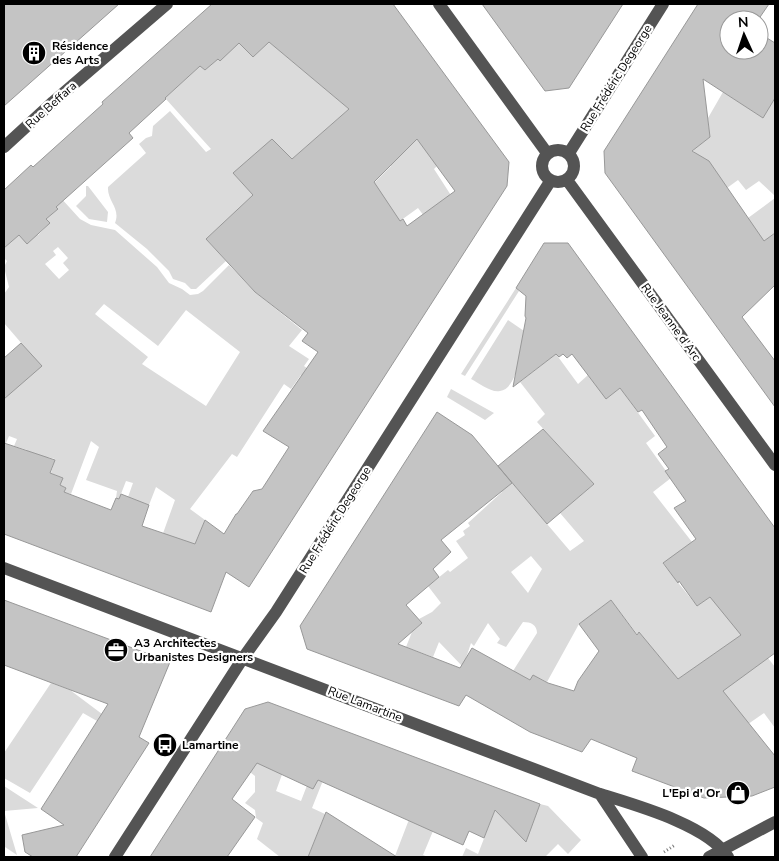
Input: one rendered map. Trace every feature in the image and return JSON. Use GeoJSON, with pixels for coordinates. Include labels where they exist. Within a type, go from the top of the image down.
{"type":"FeatureCollection","features":[{"type":"Feature","properties":{"kind":"street","name":"Rue Beffara"},"geometry":{"type":"LineString","coordinates":[[4,147],[166,4]]}},
{"type":"Feature","properties":{"kind":"street"},"geometry":{"type":"LineString","coordinates":[[439,4],[547,153]]}},
{"type":"Feature","properties":{"kind":"street","name":"Rue Frédéric Degeorge"},"geometry":{"type":"LineString","coordinates":[[569,153],[663,4]]}},
{"type":"Feature","properties":{"kind":"street"},"geometry":{"type":"LineString","coordinates":[[554,150],[562,150],[569,153],[573,158],[574,170],[572,176],[566,180],[556,182],[545,175],[542,168],[543,160],[547,153],[554,150]]}},
{"type":"Feature","properties":{"kind":"street","name":"Rue Frédéric Degeorge"},"geometry":{"type":"LineString","coordinates":[[115,857],[243,658],[276,612],[551,180]]}},
{"type":"Feature","properties":{"kind":"street","name":"Rue Jeanne d'Arc"},"geometry":{"type":"LineString","coordinates":[[566,180],[775,465]]}},
{"type":"Feature","properties":{"kind":"street","name":"Rue Lamartine"},"geometry":{"type":"LineString","coordinates":[[4,568],[600,794],[654,811],[698,832],[725,853]]}},
{"type":"Feature","properties":{"kind":"street"},"geometry":{"type":"LineString","coordinates":[[600,794],[642,857]]}},
{"type":"Feature","properties":{"kind":"street"},"geometry":{"type":"LineString","coordinates":[[709,857],[725,853],[775,822]]}},
{"type":"Feature","properties":{"kind":"shaded area"},"geometry":{"type":"Polygon","coordinates":[[[269,42],[349,109],[292,159],[234,174],[253,195],[206,239],[226,261],[196,289],[191,289],[185,283],[173,279],[169,271],[147,249],[115,223],[116,213],[108,187],[146,153],[139,144],[152,136],[153,126],[170,111],[206,152],[211,149],[165,98],[200,66],[205,70],[239,43],[253,57],[269,42]]]}},
{"type":"Feature","properties":{"kind":"shaded area"},"geometry":{"type":"Polygon","coordinates":[[[723,92],[763,118],[775,98],[775,196],[759,181],[746,190],[738,180],[727,188],[699,159],[693,150],[710,137],[708,118],[723,92]]]}},
{"type":"Feature","properties":{"kind":"shaded area"},"geometry":{"type":"Polygon","coordinates":[[[416,135],[438,165],[434,169],[454,200],[427,220],[418,208],[400,221],[388,203],[344,213],[391,166],[385,158],[416,135]]]}},
{"type":"Feature","properties":{"kind":"shaded area"},"geometry":{"type":"Polygon","coordinates":[[[86,186],[88,186],[108,212],[107,222],[89,219],[76,206],[86,196],[86,186]]]}},
{"type":"Feature","properties":{"kind":"shaded area"},"geometry":{"type":"Polygon","coordinates":[[[60,197],[80,219],[91,225],[115,230],[157,267],[169,283],[190,295],[203,291],[229,265],[255,292],[302,330],[289,346],[309,359],[304,366],[322,379],[316,386],[301,375],[291,389],[284,384],[237,457],[232,454],[190,509],[205,520],[188,562],[157,550],[175,500],[156,487],[149,505],[144,503],[122,514],[133,483],[126,481],[119,499],[116,498],[117,491],[86,480],[99,447],[91,441],[71,494],[64,492],[66,488],[60,485],[63,478],[51,473],[55,459],[47,457],[38,481],[22,462],[27,450],[14,446],[17,439],[9,436],[4,448],[4,399],[41,366],[4,323],[4,294],[9,287],[4,267],[7,261],[4,258],[4,248],[29,226],[38,235],[50,223],[46,219],[58,209],[53,203],[60,197]],[[58,247],[53,251],[56,255],[45,264],[59,279],[69,270],[63,263],[68,258],[58,247]],[[104,304],[95,314],[148,357],[142,364],[206,406],[240,352],[186,310],[158,346],[104,304]]]}},
{"type":"Feature","properties":{"kind":"shaded area"},"geometry":{"type":"Polygon","coordinates":[[[775,198],[775,233],[763,242],[748,218],[775,198]]]}},
{"type":"Feature","properties":{"kind":"shaded area"},"geometry":{"type":"Polygon","coordinates":[[[516,288],[519,291],[465,376],[461,374],[516,288]]]}},
{"type":"Feature","properties":{"kind":"shaded area"},"geometry":{"type":"Polygon","coordinates":[[[508,320],[524,331],[518,366],[515,375],[506,388],[500,391],[493,391],[471,379],[508,320]]]}},
{"type":"Feature","properties":{"kind":"shaded area"},"geometry":{"type":"Polygon","coordinates":[[[556,354],[578,384],[588,375],[606,398],[620,388],[655,436],[646,443],[671,478],[653,492],[692,542],[663,564],[697,606],[710,597],[757,624],[678,679],[639,632],[637,634],[611,600],[579,624],[547,682],[533,675],[530,680],[513,671],[537,633],[535,626],[529,623],[523,622],[506,647],[497,643],[500,639],[488,623],[474,646],[471,643],[463,667],[439,642],[433,657],[406,647],[412,632],[422,623],[419,619],[432,612],[441,603],[428,586],[448,570],[450,572],[468,558],[456,541],[465,535],[463,531],[470,526],[468,523],[502,492],[489,476],[480,454],[485,451],[570,551],[584,541],[560,513],[594,484],[537,422],[545,414],[520,382],[556,354]],[[531,556],[511,572],[528,593],[542,569],[531,556]]]}},
{"type":"Feature","properties":{"kind":"shaded area"},"geometry":{"type":"Polygon","coordinates":[[[451,389],[494,413],[485,420],[447,397],[451,389]]]}},
{"type":"Feature","properties":{"kind":"shaded area"},"geometry":{"type":"Polygon","coordinates":[[[768,658],[775,667],[775,728],[764,713],[728,738],[701,706],[768,658]]]}},
{"type":"Feature","properties":{"kind":"shaded area"},"geometry":{"type":"Polygon","coordinates":[[[51,683],[70,690],[102,714],[97,721],[83,713],[30,793],[4,778],[4,753],[51,683]]]}},
{"type":"Feature","properties":{"kind":"shaded area"},"geometry":{"type":"Polygon","coordinates":[[[255,745],[288,758],[276,791],[301,801],[316,762],[328,768],[312,808],[325,814],[308,857],[280,857],[257,839],[263,823],[256,818],[255,810],[245,803],[255,792],[255,776],[242,766],[255,745]]]}},
{"type":"Feature","properties":{"kind":"shaded area"},"geometry":{"type":"Polygon","coordinates":[[[4,786],[38,808],[4,811],[4,786]]]}},
{"type":"Feature","properties":{"kind":"shaded area"},"geometry":{"type":"Polygon","coordinates":[[[540,804],[548,806],[581,840],[568,854],[558,844],[545,857],[462,857],[466,848],[478,854],[495,810],[526,841],[540,804]]]}},
{"type":"Feature","properties":{"kind":"shaded area"},"geometry":{"type":"Polygon","coordinates":[[[413,809],[438,819],[423,855],[428,857],[397,857],[395,856],[413,809]]]}},
{"type":"Feature","properties":{"kind":"shaded area"},"geometry":{"type":"Polygon","coordinates":[[[4,811],[17,855],[5,847],[4,849],[4,811]]]}},
{"type":"Feature","properties":{"kind":"building","name":"Résidence des Arts"},"geometry":{"type":"Polygon","coordinates":[[[4,4],[119,4],[4,106],[4,4]]]}},
{"type":"Feature","properties":{"kind":"building"},"geometry":{"type":"Polygon","coordinates":[[[212,4],[393,4],[509,162],[507,186],[249,587],[226,572],[211,612],[4,534],[4,443],[55,460],[50,473],[63,478],[60,485],[66,488],[64,492],[111,510],[116,498],[119,499],[121,494],[149,505],[142,526],[195,544],[205,520],[224,534],[253,491],[262,489],[289,447],[263,431],[318,352],[302,341],[308,333],[255,292],[206,239],[253,195],[233,173],[272,139],[292,159],[349,109],[269,42],[253,57],[239,43],[220,61],[218,59],[205,70],[200,66],[165,98],[129,133],[133,138],[56,207],[58,209],[46,219],[50,223],[27,244],[19,235],[4,248],[4,190],[31,165],[33,167],[103,104],[102,102],[212,4]],[[417,139],[374,182],[400,221],[403,219],[407,226],[455,191],[417,139]]]}},
{"type":"Feature","properties":{"kind":"building"},"geometry":{"type":"Polygon","coordinates":[[[482,4],[623,4],[569,88],[545,91],[482,4]]]}},
{"type":"Feature","properties":{"kind":"building"},"geometry":{"type":"Polygon","coordinates":[[[698,4],[769,4],[765,10],[719,10],[719,60],[769,60],[769,39],[775,43],[775,98],[763,118],[703,79],[710,137],[692,151],[709,161],[764,241],[775,233],[775,285],[742,317],[775,361],[775,407],[605,173],[604,151],[698,4]]]}},
{"type":"Feature","properties":{"kind":"building"},"geometry":{"type":"Polygon","coordinates":[[[544,243],[568,243],[775,528],[775,653],[723,691],[775,756],[775,787],[752,796],[704,798],[632,771],[637,758],[591,739],[582,752],[530,732],[466,695],[459,706],[307,649],[300,626],[437,412],[472,435],[512,483],[441,540],[451,552],[433,569],[439,577],[406,605],[422,623],[398,644],[460,668],[472,648],[530,680],[533,675],[548,683],[574,691],[578,681],[599,651],[579,624],[611,600],[637,635],[639,632],[678,679],[741,635],[710,597],[697,606],[663,563],[696,539],[674,508],[686,501],[665,471],[669,469],[658,454],[667,447],[642,410],[638,412],[620,388],[606,399],[572,354],[567,358],[563,354],[559,357],[556,354],[513,387],[526,318],[526,296],[516,288],[544,243]]]}},
{"type":"Feature","properties":{"kind":"building"},"geometry":{"type":"Polygon","coordinates":[[[21,343],[42,366],[4,399],[4,358],[21,343]]]}},
{"type":"Feature","properties":{"kind":"building"},"geometry":{"type":"Polygon","coordinates":[[[543,429],[594,484],[547,524],[498,466],[543,429]]]}},
{"type":"Feature","properties":{"kind":"building"},"geometry":{"type":"Polygon","coordinates":[[[4,600],[170,662],[139,737],[149,743],[76,857],[33,857],[25,852],[22,835],[64,825],[41,809],[108,704],[4,665],[4,600]]]}},
{"type":"Feature","properties":{"kind":"building"},"geometry":{"type":"Polygon","coordinates":[[[268,702],[540,804],[526,842],[495,810],[484,838],[469,831],[463,845],[318,780],[313,789],[257,763],[232,799],[255,817],[227,857],[150,857],[245,709],[268,702]]]}},
{"type":"Feature","properties":{"kind":"building"},"geometry":{"type":"Polygon","coordinates":[[[326,812],[397,857],[308,857],[326,812]]]}},
{"type":"Feature","properties":{"kind":"place","name":"Résidence des Arts"},"geometry":{"type":"Point","coordinates":[34,53]}},
{"type":"Feature","properties":{"kind":"place","name":"A3 Architectes Urbanistes Designers"},"geometry":{"type":"Point","coordinates":[116,650]}},
{"type":"Feature","properties":{"kind":"place","name":"Lamartine"},"geometry":{"type":"Point","coordinates":[165,745]}},
{"type":"Feature","properties":{"kind":"place","name":"L'Epi d' Or"},"geometry":{"type":"Point","coordinates":[738,793]}}]}
